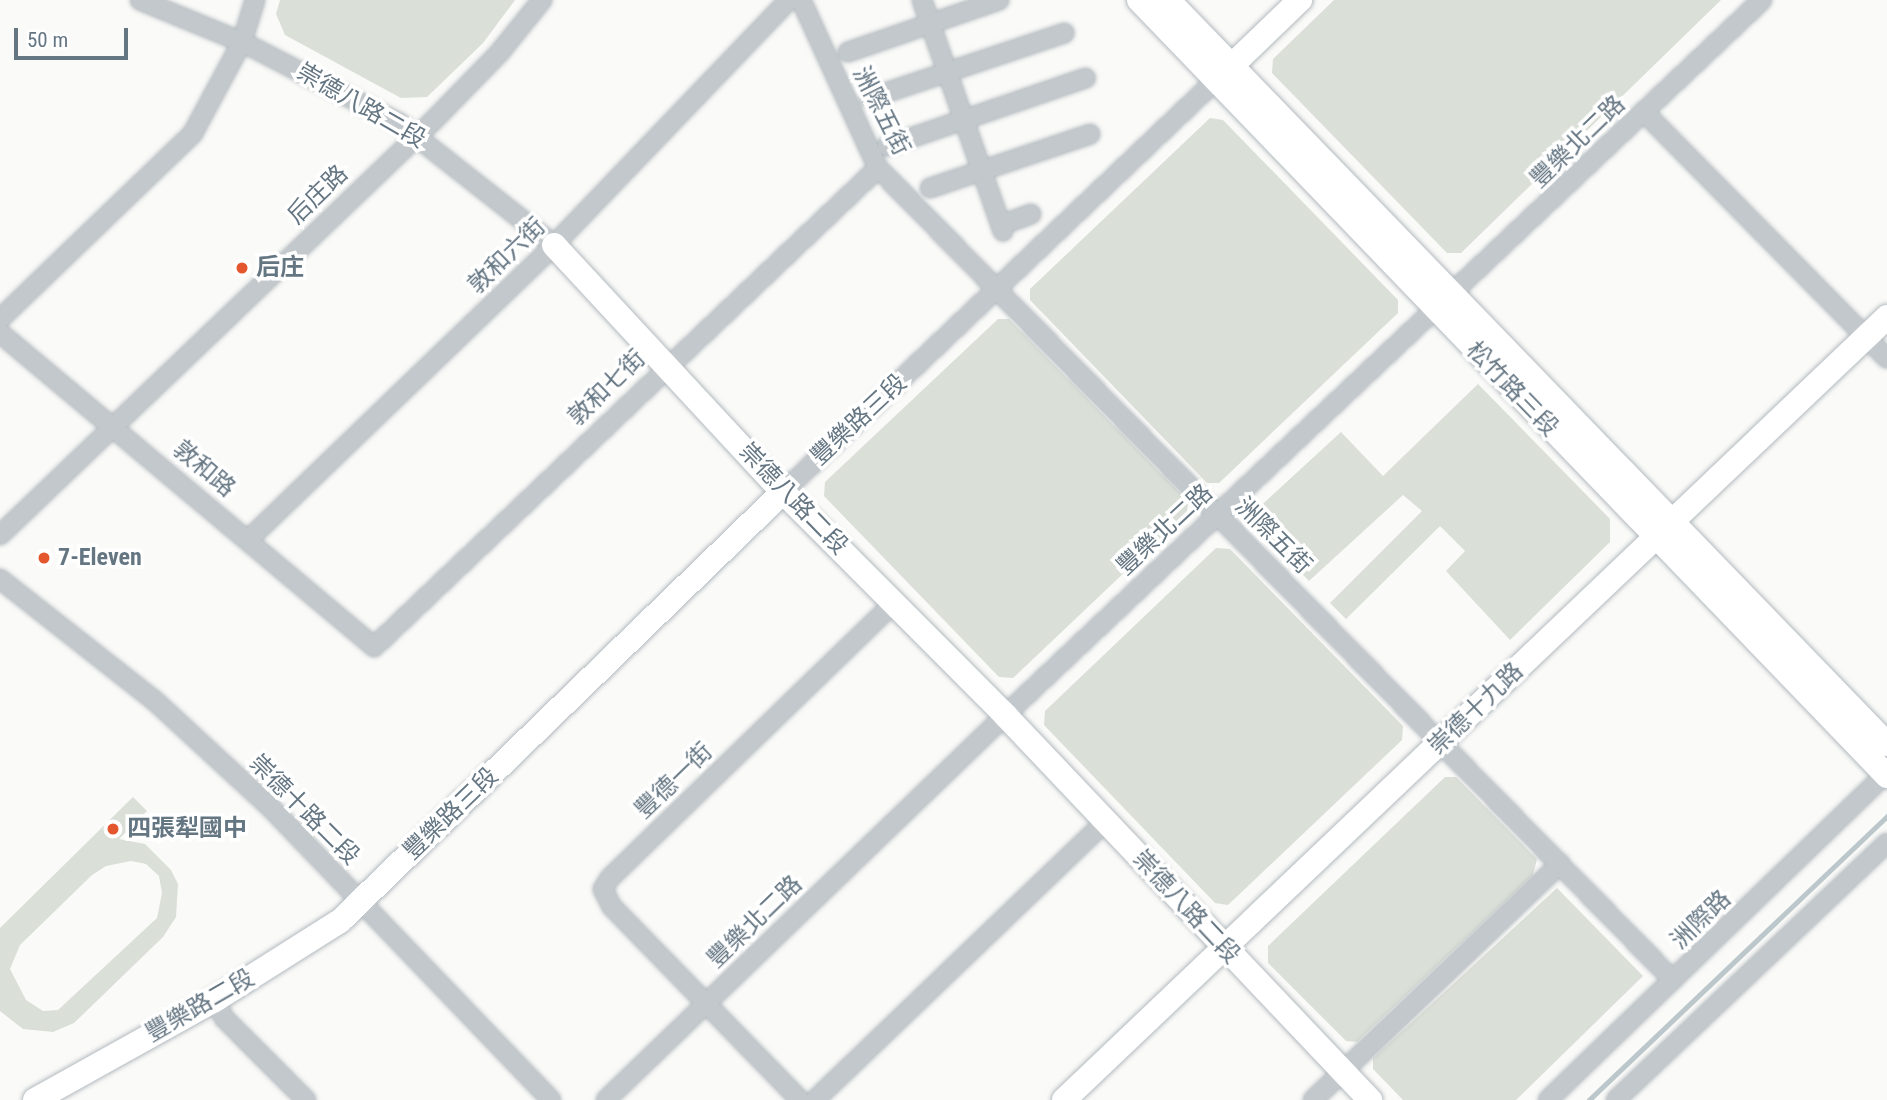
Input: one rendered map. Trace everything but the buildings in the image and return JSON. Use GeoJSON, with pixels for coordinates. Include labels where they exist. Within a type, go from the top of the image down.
{"type":"FeatureCollection","features":[{"type":"Feature","properties":{"kind":"street","name":"崇德八路二段"},"geometry":{"type":"LineString","coordinates":[[140,0],[242,42],[416,136],[554,246],[783,492],[1004,715],[1370,1100]]}},
{"type":"Feature","properties":{"kind":"street"},"geometry":{"type":"LineString","coordinates":[[0,319],[193,133],[242,42],[255,0]]}},
{"type":"Feature","properties":{"kind":"street","name":"后庄路"},"geometry":{"type":"LineString","coordinates":[[0,536],[416,136],[500,52],[542,0]]}},
{"type":"Feature","properties":{"kind":"street","name":"敦和六街"},"geometry":{"type":"LineString","coordinates":[[249,539],[554,246],[789,0]]}},
{"type":"Feature","properties":{"kind":"street","name":"洲際五街"},"geometry":{"type":"LineString","coordinates":[[801,0],[878,168],[1000,288],[1674,980]]}},
{"type":"Feature","properties":{"kind":"street"},"geometry":{"type":"LineString","coordinates":[[922,0],[1002,228],[1031,214]]}},
{"type":"Feature","properties":{"kind":"street"},"geometry":{"type":"LineString","coordinates":[[848,52],[999,0]]}},
{"type":"Feature","properties":{"kind":"street","name":"松竹路三段"},"geometry":{"type":"LineString","coordinates":[[1139,0],[1223,74],[1664,530],[1886,774]]}},
{"type":"Feature","properties":{"kind":"street","name":"松竹路三段"},"geometry":{"type":"LineString","coordinates":[[1168,0],[1223,74]]}},
{"type":"Feature","properties":{"kind":"street","name":"豐樂路三段"},"geometry":{"type":"LineString","coordinates":[[359,901],[783,492],[1300,0]]}},
{"type":"Feature","properties":{"kind":"street","name":"豐樂北二路"},"geometry":{"type":"LineString","coordinates":[[606,1100],[1004,715],[1444,303],[1762,0]]}},
{"type":"Feature","properties":{"kind":"street"},"geometry":{"type":"LineString","coordinates":[[870,98],[1065,33]]}},
{"type":"Feature","properties":{"kind":"street"},"geometry":{"type":"LineString","coordinates":[[887,146],[1086,78]]}},
{"type":"Feature","properties":{"kind":"street"},"geometry":{"type":"LineString","coordinates":[[1644,112],[1887,358]]}},
{"type":"Feature","properties":{"kind":"street"},"geometry":{"type":"LineString","coordinates":[[930,188],[1090,134]]}},
{"type":"Feature","properties":{"kind":"street","name":"敦和七街"},"geometry":{"type":"LineString","coordinates":[[374,647],[665,366],[878,168]]}},
{"type":"Feature","properties":{"kind":"street","name":"崇德十九路"},"geometry":{"type":"LineString","coordinates":[[1064,1100],[1887,317]]}},
{"type":"Feature","properties":{"kind":"street","name":"敦和路"},"geometry":{"type":"LineString","coordinates":[[0,332],[374,647]]}},
{"type":"Feature","properties":{"kind":"street","name":"松竹路三段"},"geometry":{"type":"LineString","coordinates":[[1664,530],[1887,744]]}},
{"type":"Feature","properties":{"kind":"street","name":"崇德十路二段"},"geometry":{"type":"LineString","coordinates":[[0,579],[155,701],[272,809],[551,1100]]}},
{"type":"Feature","properties":{"kind":"street","name":"豐德一街"},"geometry":{"type":"LineString","coordinates":[[706,1004],[612,907],[603,890],[610,878],[894,603]]}},
{"type":"Feature","properties":{"kind":"street","name":"洲際路"},"geometry":{"type":"LineString","coordinates":[[1548,1100],[1886,774]]}},
{"type":"Feature","properties":{"kind":"street"},"geometry":{"type":"LineString","coordinates":[[815,1100],[1105,821]]}},
{"type":"Feature","properties":{"kind":"street"},"geometry":{"type":"LineString","coordinates":[[1616,1100],[1887,843]]}},
{"type":"Feature","properties":{"kind":"street"},"geometry":{"type":"LineString","coordinates":[[1313,1100],[1560,864]]}},
{"type":"Feature","properties":{"kind":"street","name":"豐樂路二段"},"geometry":{"type":"LineString","coordinates":[[34,1100],[215,1000],[340,921],[359,901]]}},
{"type":"Feature","properties":{"kind":"street"},"geometry":{"type":"LineString","coordinates":[[215,1000],[224,1017],[306,1100]]}},
{"type":"Feature","properties":{"kind":"street"},"geometry":{"type":"LineString","coordinates":[[706,1004],[800,1100]]}},
{"type":"Feature","properties":{"kind":"shaded area"},"geometry":{"type":"Polygon","coordinates":[[[280,0],[515,0],[483,43],[427,97],[401,98],[285,35],[276,14],[280,0]]]}},
{"type":"Feature","properties":{"kind":"shaded area"},"geometry":{"type":"Polygon","coordinates":[[[1334,0],[1721,0],[1461,253],[1447,253],[1272,73],[1273,59],[1334,0]]]}},
{"type":"Feature","properties":{"kind":"shaded area"},"geometry":{"type":"Polygon","coordinates":[[[1210,118],[1223,120],[1398,300],[1398,313],[1219,483],[1207,483],[1030,300],[1030,289],[1210,118]]]}},
{"type":"Feature","properties":{"kind":"shaded area"},"geometry":{"type":"Polygon","coordinates":[[[998,319],[1009,319],[1188,501],[1187,513],[1013,678],[999,677],[824,496],[825,482],[998,319]]]}},
{"type":"Feature","properties":{"kind":"shaded area"},"geometry":{"type":"Polygon","coordinates":[[[1478,384],[1610,519],[1610,542],[1510,640],[1446,571],[1465,551],[1440,526],[1346,619],[1330,603],[1422,511],[1403,495],[1309,581],[1254,525],[1254,512],[1341,432],[1383,476],[1478,384]]]}},
{"type":"Feature","properties":{"kind":"shaded area"},"geometry":{"type":"Polygon","coordinates":[[[1216,548],[1230,549],[1403,726],[1402,740],[1228,905],[1215,903],[1044,725],[1045,711],[1216,548]]]}},
{"type":"Feature","properties":{"kind":"shaded area"},"geometry":{"type":"Polygon","coordinates":[[[1445,777],[1456,777],[1537,859],[1533,875],[1357,1042],[1346,1041],[1268,963],[1268,946],[1445,777]]]}},
{"type":"Feature","properties":{"kind":"shaded area"},"geometry":{"type":"Polygon","coordinates":[[[133,797],[147,811],[119,839],[145,844],[171,870],[178,884],[176,917],[163,937],[74,1023],[53,1032],[23,1029],[0,1011],[0,928],[133,797]],[[131,861],[106,866],[92,875],[20,945],[10,969],[26,1000],[43,1011],[58,1010],[157,918],[162,893],[159,876],[146,864],[131,861]]]}},
{"type":"Feature","properties":{"kind":"shaded area"},"geometry":{"type":"Polygon","coordinates":[[[1557,888],[1643,976],[1516,1100],[1403,1100],[1373,1069],[1373,1058],[1557,888]]]}},
{"type":"Feature","properties":{"kind":"waterway"},"geometry":{"type":"LineString","coordinates":[[1589,1100],[1887,816]]}},
{"type":"Feature","properties":{"kind":"place","name":"后庄"},"geometry":{"type":"Point","coordinates":[242,268]}},
{"type":"Feature","properties":{"kind":"place","name":"7-Eleven"},"geometry":{"type":"Point","coordinates":[44,558]}},
{"type":"Feature","properties":{"kind":"place","name":"四張犁國中"},"geometry":{"type":"Point","coordinates":[113,829]}}]}
